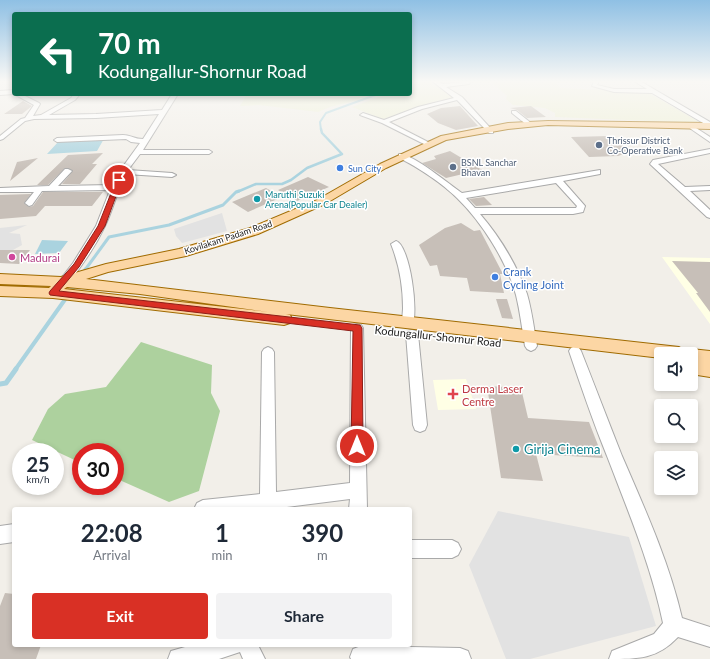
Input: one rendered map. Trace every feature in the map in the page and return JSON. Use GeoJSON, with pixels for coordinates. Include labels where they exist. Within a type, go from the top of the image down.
{"type":"FeatureCollection","features":[{"type":"Feature","properties":{"kind":"main road","name":"Kovilakam Padam Road"},"geometry":{"type":"LineString","coordinates":[[86,278],[106,268],[181,252],[254,231],[321,202],[405,158],[459,138],[529,124],[569,123],[710,127]]}},
{"type":"Feature","properties":{"kind":"main road","name":"Kovilakam Padam Road"},"geometry":{"type":"LineString","coordinates":[[99,298],[111,285],[130,275],[243,243],[280,228],[346,195],[428,144],[461,133],[553,126],[710,127]]}},
{"type":"Feature","properties":{"kind":"main road","name":"Kodungallur-Shornur Road"},"geometry":{"type":"LineString","coordinates":[[0,291],[64,287],[86,278],[111,285],[410,328],[529,341],[654,352]]}},
{"type":"Feature","properties":{"kind":"main road"},"geometry":{"type":"LineString","coordinates":[[0,279],[64,287]]}},
{"type":"Feature","properties":{"kind":"main road","name":"Kodungallur-Shornur Road"},"geometry":{"type":"LineString","coordinates":[[64,287],[99,298],[357,328],[410,328]]}},
{"type":"Feature","properties":{"kind":"main road","name":"Kodungallur-Shornur Road"},"geometry":{"type":"LineString","coordinates":[[529,341],[575,351],[654,362]]}},
{"type":"Feature","properties":{"kind":"main road"},"geometry":{"type":"LineString","coordinates":[[698,357],[710,358]]}},
{"type":"Feature","properties":{"kind":"main road"},"geometry":{"type":"LineString","coordinates":[[698,368],[710,370]]}},
{"type":"Feature","properties":{"kind":"street"},"geometry":{"type":"LineString","coordinates":[[1,138],[28,118],[32,112]]}},
{"type":"Feature","properties":{"kind":"street"},"geometry":{"type":"LineString","coordinates":[[42,116],[49,112]]}},
{"type":"Feature","properties":{"kind":"street"},"geometry":{"type":"LineString","coordinates":[[28,118],[42,116],[96,116],[162,112]]}},
{"type":"Feature","properties":{"kind":"street"},"geometry":{"type":"LineString","coordinates":[[64,287],[102,226],[115,187],[123,172],[138,152],[162,112]]}},
{"type":"Feature","properties":{"kind":"street"},"geometry":{"type":"LineString","coordinates":[[384,122],[410,112]]}},
{"type":"Feature","properties":{"kind":"street"},"geometry":{"type":"LineString","coordinates":[[474,112],[490,131]]}},
{"type":"Feature","properties":{"kind":"street"},"geometry":{"type":"LineString","coordinates":[[514,112],[529,124]]}},
{"type":"Feature","properties":{"kind":"street"},"geometry":{"type":"LineString","coordinates":[[686,112],[710,127]]}},
{"type":"Feature","properties":{"kind":"street"},"geometry":{"type":"LineString","coordinates":[[363,116],[384,122],[428,144]]}},
{"type":"Feature","properties":{"kind":"street"},"geometry":{"type":"LineString","coordinates":[[693,128],[710,140]]}},
{"type":"Feature","properties":{"kind":"street"},"geometry":{"type":"LineString","coordinates":[[57,140],[123,136],[132,141],[143,142]]}},
{"type":"Feature","properties":{"kind":"street"},"geometry":{"type":"LineString","coordinates":[[138,152],[209,152]]}},
{"type":"Feature","properties":{"kind":"street"},"geometry":{"type":"LineString","coordinates":[[710,152],[656,162],[654,164],[683,189],[710,216]]}},
{"type":"Feature","properties":{"kind":"street"},"geometry":{"type":"LineString","coordinates":[[405,158],[460,196],[487,228],[510,268],[521,294],[529,341]]}},
{"type":"Feature","properties":{"kind":"street"},"geometry":{"type":"LineString","coordinates":[[52,188],[68,171]]}},
{"type":"Feature","properties":{"kind":"street"},"geometry":{"type":"LineString","coordinates":[[123,172],[172,175]]}},
{"type":"Feature","properties":{"kind":"street"},"geometry":{"type":"LineString","coordinates":[[460,196],[597,172]]}},
{"type":"Feature","properties":{"kind":"street"},"geometry":{"type":"LineString","coordinates":[[474,211],[580,210],[581,206],[558,180]]}},
{"type":"Feature","properties":{"kind":"street"},"geometry":{"type":"LineString","coordinates":[[2,190],[115,187]]}},
{"type":"Feature","properties":{"kind":"street"},"geometry":{"type":"LineString","coordinates":[[683,189],[710,188]]}},
{"type":"Feature","properties":{"kind":"street"},"geometry":{"type":"LineString","coordinates":[[29,203],[40,189]]}},
{"type":"Feature","properties":{"kind":"street"},"geometry":{"type":"LineString","coordinates":[[396,244],[404,263],[420,425]]}},
{"type":"Feature","properties":{"kind":"street"},"geometry":{"type":"LineString","coordinates":[[357,328],[358,507]]}},
{"type":"Feature","properties":{"kind":"street"},"geometry":{"type":"LineString","coordinates":[[575,351],[606,434],[652,546],[669,600],[674,626]]}},
{"type":"Feature","properties":{"kind":"street"},"geometry":{"type":"LineString","coordinates":[[268,352],[268,500]]}},
{"type":"Feature","properties":{"kind":"street"},"geometry":{"type":"LineString","coordinates":[[217,507],[357,490]]}},
{"type":"Feature","properties":{"kind":"street"},"geometry":{"type":"LineString","coordinates":[[0,534],[12,533]]}},
{"type":"Feature","properties":{"kind":"street"},"geometry":{"type":"LineString","coordinates":[[412,549],[452,548]]}},
{"type":"Feature","properties":{"kind":"street"},"geometry":{"type":"LineString","coordinates":[[674,626],[710,638]]}},
{"type":"Feature","properties":{"kind":"street"},"geometry":{"type":"LineString","coordinates":[[622,659],[661,641],[674,626]]}},
{"type":"Feature","properties":{"kind":"street"},"geometry":{"type":"LineString","coordinates":[[179,659],[224,647]]}},
{"type":"Feature","properties":{"kind":"street"},"geometry":{"type":"LineString","coordinates":[[248,647],[254,659]]}},
{"type":"Feature","properties":{"kind":"street"},"geometry":{"type":"LineString","coordinates":[[361,654],[460,659]]}},
{"type":"Feature","properties":{"kind":"shaded area"},"geometry":{"type":"Polygon","coordinates":[[[364,112],[404,112],[383,119],[364,112]]]}},
{"type":"Feature","properties":{"kind":"shaded area"},"geometry":{"type":"Polygon","coordinates":[[[553,112],[681,112],[701,123],[555,117],[555,113],[553,112]]]}},
{"type":"Feature","properties":{"kind":"shaded area"},"geometry":{"type":"Polygon","coordinates":[[[222,213],[227,231],[182,243],[176,236],[174,229],[222,213]]]}},
{"type":"Feature","properties":{"kind":"shaded area"},"geometry":{"type":"Polygon","coordinates":[[[27,225],[9,233],[20,234],[22,245],[13,250],[0,250],[0,228],[27,225]]]}},
{"type":"Feature","properties":{"kind":"shaded area"},"geometry":{"type":"Polygon","coordinates":[[[662,257],[710,258],[710,324],[662,257]]]}},
{"type":"Feature","properties":{"kind":"shaded area","name":"Derma Laser Centre"},"geometry":{"type":"Polygon","coordinates":[[[466,379],[476,409],[438,410],[433,380],[466,379]]]}},
{"type":"Feature","properties":{"kind":"shaded area"},"geometry":{"type":"Polygon","coordinates":[[[498,511],[629,537],[656,626],[530,659],[506,659],[469,565],[498,511]]]}},
{"type":"Feature","properties":{"kind":"green space"},"geometry":{"type":"Polygon","coordinates":[[[141,342],[212,365],[211,393],[220,411],[199,491],[169,502],[124,482],[124,443],[72,443],[72,459],[64,455],[64,443],[38,443],[32,440],[48,409],[65,394],[106,387],[141,342]]]}},
{"type":"Feature","properties":{"kind":"water"},"geometry":{"type":"Polygon","coordinates":[[[105,137],[97,151],[47,154],[59,141],[105,137]]]}},
{"type":"Feature","properties":{"kind":"water"},"geometry":{"type":"Polygon","coordinates":[[[42,240],[68,241],[59,253],[35,254],[42,240]]]}},
{"type":"Feature","properties":{"kind":"building"},"geometry":{"type":"Polygon","coordinates":[[[7,112],[25,112],[22,114],[4,114],[7,112]]]}},
{"type":"Feature","properties":{"kind":"building"},"geometry":{"type":"Polygon","coordinates":[[[432,112],[465,112],[478,126],[456,130],[438,123],[427,114],[432,112]]]}},
{"type":"Feature","properties":{"kind":"building"},"geometry":{"type":"Polygon","coordinates":[[[519,112],[539,112],[546,117],[527,118],[519,112]]]}},
{"type":"Feature","properties":{"kind":"building","name":"Thrissur District Co-Operative Bank"},"geometry":{"type":"Polygon","coordinates":[[[608,136],[614,142],[619,142],[629,152],[618,156],[589,157],[571,137],[608,136]]]}},
{"type":"Feature","properties":{"kind":"building","name":"BSNL Sanchar Bhavan"},"geometry":{"type":"Polygon","coordinates":[[[450,151],[484,171],[466,176],[463,174],[446,178],[422,163],[436,159],[434,156],[450,151]]]}},
{"type":"Feature","properties":{"kind":"building"},"geometry":{"type":"Polygon","coordinates":[[[103,153],[92,164],[97,164],[80,184],[62,184],[73,171],[65,168],[48,185],[37,185],[68,155],[103,153]]]}},
{"type":"Feature","properties":{"kind":"building"},"geometry":{"type":"Polygon","coordinates":[[[38,158],[10,181],[17,162],[38,158]]]}},
{"type":"Feature","properties":{"kind":"building"},"geometry":{"type":"Polygon","coordinates":[[[308,177],[329,187],[297,201],[278,190],[308,177]]]}},
{"type":"Feature","properties":{"kind":"building","name":"Maruthi Suzuki Arena(Popular Car Dealer)"},"geometry":{"type":"Polygon","coordinates":[[[266,188],[282,197],[248,212],[232,202],[266,188]]]}},
{"type":"Feature","properties":{"kind":"building"},"geometry":{"type":"Polygon","coordinates":[[[43,192],[103,192],[92,206],[45,206],[36,216],[0,219],[0,195],[31,194],[24,203],[29,207],[33,206],[43,192]]]}},
{"type":"Feature","properties":{"kind":"building"},"geometry":{"type":"Polygon","coordinates":[[[484,197],[492,205],[476,206],[469,199],[484,197]]]}},
{"type":"Feature","properties":{"kind":"building"},"geometry":{"type":"Polygon","coordinates":[[[461,223],[474,231],[480,230],[503,274],[500,274],[504,293],[470,291],[467,278],[440,276],[437,265],[430,266],[419,245],[445,228],[461,223]]]}},
{"type":"Feature","properties":{"kind":"building","name":"Madurai"},"geometry":{"type":"Polygon","coordinates":[[[0,250],[30,250],[19,264],[0,263],[0,250]]]}},
{"type":"Feature","properties":{"kind":"building"},"geometry":{"type":"Polygon","coordinates":[[[672,261],[710,262],[710,312],[696,293],[698,293],[672,261]]]}},
{"type":"Feature","properties":{"kind":"building"},"geometry":{"type":"Polygon","coordinates":[[[496,299],[507,299],[513,319],[502,318],[496,299]]]}},
{"type":"Feature","properties":{"kind":"building"},"geometry":{"type":"Polygon","coordinates":[[[487,386],[521,388],[528,418],[589,422],[603,458],[536,454],[543,481],[501,478],[487,386]]]}},
{"type":"Feature","properties":{"kind":"building"},"geometry":{"type":"Polygon","coordinates":[[[5,593],[12,594],[12,647],[40,647],[36,659],[0,659],[0,606],[5,593]]]}},
{"type":"Feature","properties":{"kind":"waterway"},"geometry":{"type":"LineString","coordinates":[[321,130],[320,122],[326,113],[329,112]]}},
{"type":"Feature","properties":{"kind":"waterway"},"geometry":{"type":"LineString","coordinates":[[237,192],[256,184],[282,184],[291,180],[307,168],[342,154],[322,133],[321,129]]}},
{"type":"Feature","properties":{"kind":"waterway"},"geometry":{"type":"LineString","coordinates":[[85,270],[109,237],[169,225],[223,205],[236,192],[239,191]]}},
{"type":"Feature","properties":{"kind":"waterway"},"geometry":{"type":"LineString","coordinates":[[83,273],[86,269]]}},
{"type":"Feature","properties":{"kind":"waterway"},"geometry":{"type":"LineString","coordinates":[[15,370],[76,284]]}},
{"type":"Feature","properties":{"kind":"waterway"},"geometry":{"type":"LineString","coordinates":[[0,384],[6,383],[16,369]]}},
{"type":"Feature","properties":{"kind":"place","name":"Thrissur District Co-Operative Bank"},"geometry":{"type":"Point","coordinates":[599,145]}},
{"type":"Feature","properties":{"kind":"place","name":"BSNL Sanchar Bhavan"},"geometry":{"type":"Point","coordinates":[453,167]}},
{"type":"Feature","properties":{"kind":"place","name":"Sun City"},"geometry":{"type":"Point","coordinates":[340,168]}},
{"type":"Feature","properties":{"kind":"place","name":"Maruthi Suzuki Arena(Popular Car Dealer)"},"geometry":{"type":"Point","coordinates":[257,199]}},
{"type":"Feature","properties":{"kind":"place","name":"Madurai"},"geometry":{"type":"Point","coordinates":[12,257]}},
{"type":"Feature","properties":{"kind":"place","name":"Crank Cycling Joint"},"geometry":{"type":"Point","coordinates":[495,277]}},
{"type":"Feature","properties":{"kind":"place","name":"Derma Laser Centre"},"geometry":{"type":"Point","coordinates":[453,394]}},
{"type":"Feature","properties":{"kind":"place","name":"Girija Cinema"},"geometry":{"type":"Point","coordinates":[516,449]}},
{"type":"Feature","properties":{"kind":"route"},"geometry":{"type":"LineString","coordinates":[[119,180],[115,187],[102,226],[77,265],[53,293],[357,328],[357,446]]}}]}
